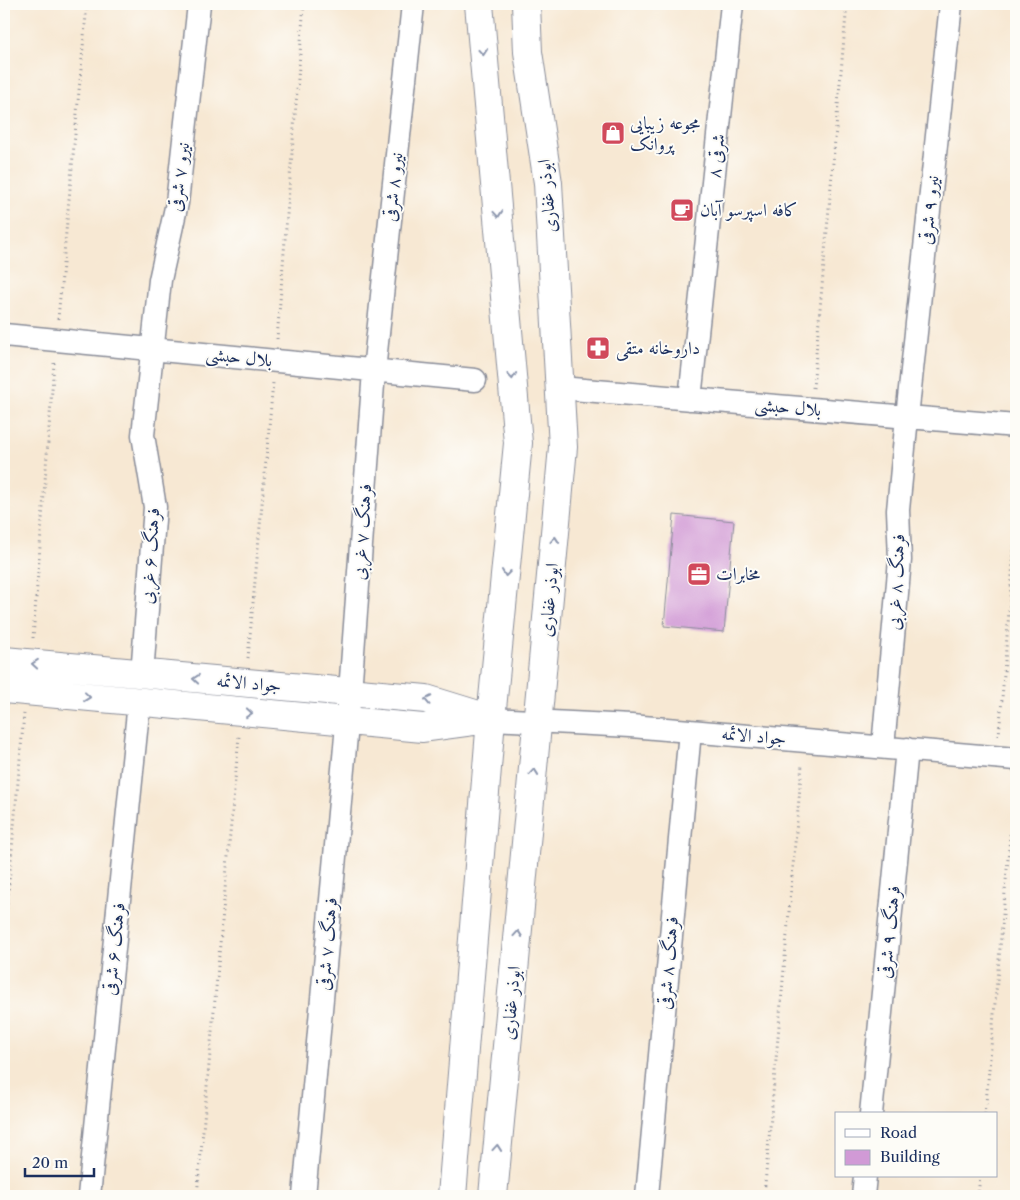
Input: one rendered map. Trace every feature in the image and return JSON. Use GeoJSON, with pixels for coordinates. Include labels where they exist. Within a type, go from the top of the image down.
{"type":"FeatureCollection","features":[{"type":"Feature","properties":{"kind":"street","name":"نیرو ۷ شرقی"},"geometry":{"type":"LineString","coordinates":[[153,349],[160,280],[177,203],[198,4]]}},
{"type":"Feature","properties":{"kind":"street","name":"نیرو ۸ شرقی"},"geometry":{"type":"LineString","coordinates":[[374,371],[412,4]]}},
{"type":"Feature","properties":{"kind":"street"},"geometry":{"type":"LineString","coordinates":[[452,1196],[491,719],[518,443],[479,4]]}},
{"type":"Feature","properties":{"kind":"street","name":"ابوذر غفاری"},"geometry":{"type":"LineString","coordinates":[[493,1196],[563,447],[548,184],[528,52],[526,4]]}},
{"type":"Feature","properties":{"kind":"street","name":"۸ شرقی"},"geometry":{"type":"LineString","coordinates":[[690,399],[732,4]]}},
{"type":"Feature","properties":{"kind":"street","name":"نیرو ۹ شرقی"},"geometry":{"type":"LineString","coordinates":[[906,417],[951,4]]}},
{"type":"Feature","properties":{"kind":"street","name":"بلال حبشی"},"geometry":{"type":"LineString","coordinates":[[4,335],[475,380]]}},
{"type":"Feature","properties":{"kind":"street","name":"فرهنگ ۶ غربی"},"geometry":{"type":"LineString","coordinates":[[142,674],[155,507],[143,434],[153,349]]}},
{"type":"Feature","properties":{"kind":"street","name":"فرهنگ ۷ غربی"},"geometry":{"type":"LineString","coordinates":[[350,692],[374,371]]}},
{"type":"Feature","properties":{"kind":"street","name":"بلال حبشی"},"geometry":{"type":"LineString","coordinates":[[560,388],[1016,426]]}},
{"type":"Feature","properties":{"kind":"street","name":"فرهنگ ۸ غربی"},"geometry":{"type":"LineString","coordinates":[[883,747],[900,560],[898,510],[906,417]]}},
{"type":"Feature","properties":{"kind":"street","name":"جواد الائمه"},"geometry":{"type":"LineString","coordinates":[[4,661],[426,699],[491,719]]}},
{"type":"Feature","properties":{"kind":"street","name":"جواد الائمه"},"geometry":{"type":"LineString","coordinates":[[15,690],[423,728],[491,719],[690,731],[906,749],[1010,764]]}},
{"type":"Feature","properties":{"kind":"street","name":"فرهنگ ۷ شرقی"},"geometry":{"type":"LineString","coordinates":[[304,1196],[350,692]]}},
{"type":"Feature","properties":{"kind":"street","name":"فرهنگ ۶ شرقی"},"geometry":{"type":"LineString","coordinates":[[89,1196],[139,702]]}},
{"type":"Feature","properties":{"kind":"street","name":"فرهنگ ۸ شرقی"},"geometry":{"type":"LineString","coordinates":[[646,1196],[690,731]]}},
{"type":"Feature","properties":{"kind":"street","name":"فرهنگ ۹ شرقی"},"geometry":{"type":"LineString","coordinates":[[871,1112],[906,749]]}},
{"type":"Feature","properties":{"kind":"street"},"geometry":{"type":"LineString","coordinates":[[863,1196],[865,1178]]}},
{"type":"Feature","properties":{"kind":"path"},"geometry":{"type":"LineString","coordinates":[[811,409],[847,4]]}},
{"type":"Feature","properties":{"kind":"path"},"geometry":{"type":"LineString","coordinates":[[985,1112],[1010,764],[1016,524]]}},
{"type":"Feature","properties":{"kind":"path"},"geometry":{"type":"LineString","coordinates":[[4,939],[15,690]]}},
{"type":"Feature","properties":{"kind":"path"},"geometry":{"type":"LineString","coordinates":[[197,1196],[242,712]]}},
{"type":"Feature","properties":{"kind":"path"},"geometry":{"type":"LineString","coordinates":[[764,1196],[804,741]]}},
{"type":"Feature","properties":{"kind":"path"},"geometry":{"type":"LineString","coordinates":[[978,1196],[980,1178]]}},
{"type":"Feature","properties":{"kind":"building","name":"مخابرات"},"geometry":{"type":"Polygon","coordinates":[[[674,515],[734,521],[724,632],[664,626],[674,515]]]}},
{"type":"Feature","properties":{"kind":"place","name":"مجوعه زیبایی پروانک"},"geometry":{"type":"Point","coordinates":[613,133]}},
{"type":"Feature","properties":{"kind":"place","name":"کافه اسپرسو آبان"},"geometry":{"type":"Point","coordinates":[682,210]}},
{"type":"Feature","properties":{"kind":"place","name":"داروخانه متقی"},"geometry":{"type":"Point","coordinates":[598,348]}},
{"type":"Feature","properties":{"kind":"place","name":"مخابرات"},"geometry":{"type":"Point","coordinates":[699,574]}}]}
